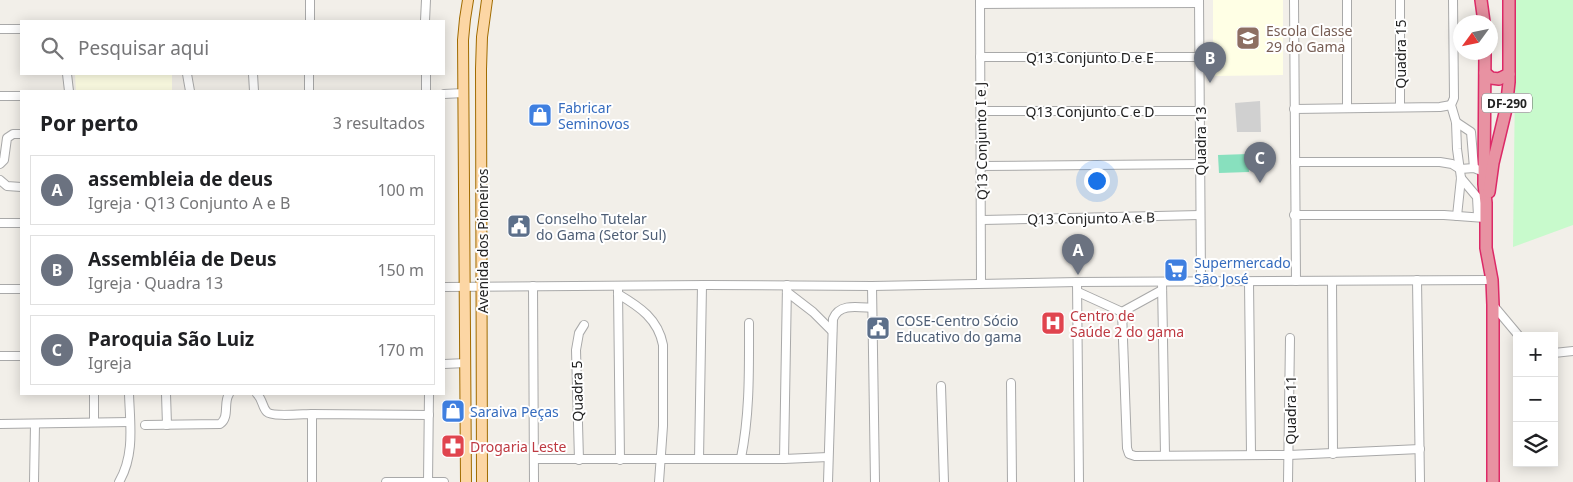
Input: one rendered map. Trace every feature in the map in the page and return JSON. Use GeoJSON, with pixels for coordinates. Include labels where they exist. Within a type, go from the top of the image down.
{"type":"FeatureCollection","features":[{"type":"Feature","properties":{"kind":"highway"},"geometry":{"type":"LineString","coordinates":[[1482,0],[1483,15]]}},
{"type":"Feature","properties":{"kind":"highway","name":"DF-290"},"geometry":{"type":"LineString","coordinates":[[1493,482],[1492,280],[1482,217],[1489,196],[1493,163],[1506,109],[1509,74],[1509,0]]}},
{"type":"Feature","properties":{"kind":"highway","name":"DF-290"},"geometry":{"type":"LineString","coordinates":[[1485,60],[1479,170],[1486,203]]}},
{"type":"Feature","properties":{"kind":"highway"},"geometry":{"type":"LineString","coordinates":[[1485,73],[1491,78],[1499,79],[1509,74]]}},
{"type":"Feature","properties":{"kind":"main road","name":"Avenida dos Pioneiros"},"geometry":{"type":"LineString","coordinates":[[466,482],[463,40],[468,0]]}},
{"type":"Feature","properties":{"kind":"main road","name":"Avenida dos Pioneiros"},"geometry":{"type":"LineString","coordinates":[[482,482],[482,37],[486,0]]}},
{"type":"Feature","properties":{"kind":"main road"},"geometry":{"type":"LineString","coordinates":[[463,186],[470,184],[482,188]]}},
{"type":"Feature","properties":{"kind":"main road"},"geometry":{"type":"LineString","coordinates":[[466,404],[472,406],[482,403]]}},
{"type":"Feature","properties":{"kind":"main road"},"geometry":{"type":"LineString","coordinates":[[466,416],[482,418]]}},
{"type":"Feature","properties":{"kind":"street"},"geometry":{"type":"LineString","coordinates":[[310,0],[310,20]]}},
{"type":"Feature","properties":{"kind":"street"},"geometry":{"type":"LineString","coordinates":[[426,0],[426,20]]}},
{"type":"Feature","properties":{"kind":"street"},"geometry":{"type":"LineString","coordinates":[[1294,0],[1294,215],[1296,281]]}},
{"type":"Feature","properties":{"kind":"street"},"geometry":{"type":"LineString","coordinates":[[1347,108],[1348,0]]}},
{"type":"Feature","properties":{"kind":"street","name":"Quadra 15"},"geometry":{"type":"LineString","coordinates":[[1400,0],[1400,107]]}},
{"type":"Feature","properties":{"kind":"street"},"geometry":{"type":"LineString","coordinates":[[1453,0],[1454,98],[1451,105],[1456,122],[1461,178],[1457,216]]}},
{"type":"Feature","properties":{"kind":"street"},"geometry":{"type":"LineString","coordinates":[[980,2],[1199,1]]}},
{"type":"Feature","properties":{"kind":"street","name":"Quadra 13"},"geometry":{"type":"LineString","coordinates":[[1199,1],[1201,282]]}},
{"type":"Feature","properties":{"kind":"street","name":"Q13 Conjunto I e J"},"geometry":{"type":"LineString","coordinates":[[980,2],[981,283]]}},
{"type":"Feature","properties":{"kind":"street"},"geometry":{"type":"LineString","coordinates":[[0,29],[20,29]]}},
{"type":"Feature","properties":{"kind":"street","name":"Q13 Conjunto D e E"},"geometry":{"type":"LineString","coordinates":[[980,58],[1199,57]]}},
{"type":"Feature","properties":{"kind":"street"},"geometry":{"type":"LineString","coordinates":[[67,75],[69,90]]}},
{"type":"Feature","properties":{"kind":"street"},"geometry":{"type":"LineString","coordinates":[[187,75],[190,90]]}},
{"type":"Feature","properties":{"kind":"street"},"geometry":{"type":"LineString","coordinates":[[253,75],[254,90]]}},
{"type":"Feature","properties":{"kind":"street"},"geometry":{"type":"LineString","coordinates":[[309,75],[309,90]]}},
{"type":"Feature","properties":{"kind":"street"},"geometry":{"type":"LineString","coordinates":[[426,75],[426,90]]}},
{"type":"Feature","properties":{"kind":"street"},"geometry":{"type":"LineString","coordinates":[[445,94],[464,93]]}},
{"type":"Feature","properties":{"kind":"street"},"geometry":{"type":"LineString","coordinates":[[0,96],[20,96]]}},
{"type":"Feature","properties":{"kind":"street"},"geometry":{"type":"LineString","coordinates":[[1294,109],[1440,107],[1451,105]]}},
{"type":"Feature","properties":{"kind":"street","name":"Q13 Conjunto C e D"},"geometry":{"type":"LineString","coordinates":[[981,111],[1200,111]]}},
{"type":"Feature","properties":{"kind":"street"},"geometry":{"type":"LineString","coordinates":[[1295,162],[1440,162],[1452,164],[1460,169],[1479,170],[1471,132],[1456,122]]}},
{"type":"Feature","properties":{"kind":"street"},"geometry":{"type":"LineString","coordinates":[[0,164],[4,160],[7,138],[13,134],[20,134]]}},
{"type":"Feature","properties":{"kind":"street"},"geometry":{"type":"LineString","coordinates":[[981,166],[1200,164]]}},
{"type":"Feature","properties":{"kind":"street"},"geometry":{"type":"LineString","coordinates":[[1294,215],[1482,217],[1477,197],[1461,178]]}},
{"type":"Feature","properties":{"kind":"street"},"geometry":{"type":"LineString","coordinates":[[0,180],[7,186],[20,187]]}},
{"type":"Feature","properties":{"kind":"street","name":"Q13 Conjunto A e B"},"geometry":{"type":"LineString","coordinates":[[982,220],[1200,215]]}},
{"type":"Feature","properties":{"kind":"street"},"geometry":{"type":"LineString","coordinates":[[0,223],[20,223]]}},
{"type":"Feature","properties":{"kind":"street"},"geometry":{"type":"LineString","coordinates":[[1417,280],[1420,482]]}},
{"type":"Feature","properties":{"kind":"street"},"geometry":{"type":"LineString","coordinates":[[445,287],[533,286],[618,290],[702,285],[787,288],[1077,282],[1162,286],[1201,282],[1492,280]]}},
{"type":"Feature","properties":{"kind":"street"},"geometry":{"type":"LineString","coordinates":[[1332,281],[1333,454]]}},
{"type":"Feature","properties":{"kind":"street"},"geometry":{"type":"LineString","coordinates":[[1077,282],[1079,482]]}},
{"type":"Feature","properties":{"kind":"street"},"geometry":{"type":"LineString","coordinates":[[1249,282],[1251,454]]}},
{"type":"Feature","properties":{"kind":"street"},"geometry":{"type":"LineString","coordinates":[[699,459],[702,285]]}},
{"type":"Feature","properties":{"kind":"street"},"geometry":{"type":"LineString","coordinates":[[533,286],[534,482]]}},
{"type":"Feature","properties":{"kind":"street"},"geometry":{"type":"LineString","coordinates":[[872,286],[875,482]]}},
{"type":"Feature","properties":{"kind":"street"},"geometry":{"type":"LineString","coordinates":[[1122,312],[1162,286]]}},
{"type":"Feature","properties":{"kind":"street"},"geometry":{"type":"LineString","coordinates":[[1162,286],[1165,455]]}},
{"type":"Feature","properties":{"kind":"street"},"geometry":{"type":"LineString","coordinates":[[787,288],[832,331]]}},
{"type":"Feature","properties":{"kind":"street"},"geometry":{"type":"LineString","coordinates":[[784,459],[787,288]]}},
{"type":"Feature","properties":{"kind":"street"},"geometry":{"type":"LineString","coordinates":[[0,289],[20,289]]}},
{"type":"Feature","properties":{"kind":"street"},"geometry":{"type":"LineString","coordinates":[[618,290],[655,322],[663,345],[663,402],[659,482]]}},
{"type":"Feature","properties":{"kind":"street"},"geometry":{"type":"LineString","coordinates":[[618,290],[620,460]]}},
{"type":"Feature","properties":{"kind":"street"},"geometry":{"type":"LineString","coordinates":[[1078,292],[1122,312]]}},
{"type":"Feature","properties":{"kind":"street"},"geometry":{"type":"LineString","coordinates":[[1493,305],[1516,332]]}},
{"type":"Feature","properties":{"kind":"street"},"geometry":{"type":"LineString","coordinates":[[828,482],[833,318],[839,310],[857,307],[872,308]]}},
{"type":"Feature","properties":{"kind":"street"},"geometry":{"type":"LineString","coordinates":[[1122,312],[1127,448],[1129,454],[1135,456],[1289,455],[1420,449]]}},
{"type":"Feature","properties":{"kind":"street"},"geometry":{"type":"LineString","coordinates":[[740,458],[748,407],[749,323]]}},
{"type":"Feature","properties":{"kind":"street","name":"Quadra 5"},"geometry":{"type":"LineString","coordinates":[[579,460],[576,406],[576,350],[579,333],[584,325]]}},
{"type":"Feature","properties":{"kind":"street","name":"Quadra 11"},"geometry":{"type":"LineString","coordinates":[[1288,482],[1290,338]]}},
{"type":"Feature","properties":{"kind":"street"},"geometry":{"type":"LineString","coordinates":[[1558,353],[1573,351]]}},
{"type":"Feature","properties":{"kind":"street"},"geometry":{"type":"LineString","coordinates":[[0,356],[20,356]]}},
{"type":"Feature","properties":{"kind":"street"},"geometry":{"type":"LineString","coordinates":[[445,364],[466,363]]}},
{"type":"Feature","properties":{"kind":"street"},"geometry":{"type":"LineString","coordinates":[[1011,383],[1012,482]]}},
{"type":"Feature","properties":{"kind":"street"},"geometry":{"type":"LineString","coordinates":[[941,386],[944,482]]}},
{"type":"Feature","properties":{"kind":"street"},"geometry":{"type":"LineString","coordinates":[[94,395],[94,422]]}},
{"type":"Feature","properties":{"kind":"street"},"geometry":{"type":"LineString","coordinates":[[119,482],[130,454],[130,395]]}},
{"type":"Feature","properties":{"kind":"street"},"geometry":{"type":"LineString","coordinates":[[166,395],[167,425]]}},
{"type":"Feature","properties":{"kind":"street"},"geometry":{"type":"LineString","coordinates":[[145,425],[220,424],[224,422],[226,398],[228,395]]}},
{"type":"Feature","properties":{"kind":"street"},"geometry":{"type":"LineString","coordinates":[[258,395],[262,400],[265,410],[271,414],[429,415]]}},
{"type":"Feature","properties":{"kind":"street"},"geometry":{"type":"LineString","coordinates":[[428,482],[429,395]]}},
{"type":"Feature","properties":{"kind":"street"},"geometry":{"type":"LineString","coordinates":[[312,414],[312,482]]}},
{"type":"Feature","properties":{"kind":"street"},"geometry":{"type":"LineString","coordinates":[[0,424],[130,422]]}},
{"type":"Feature","properties":{"kind":"street"},"geometry":{"type":"LineString","coordinates":[[34,482],[35,424]]}},
{"type":"Feature","properties":{"kind":"street"},"geometry":{"type":"LineString","coordinates":[[535,460],[828,458]]}},
{"type":"Feature","properties":{"kind":"street"},"geometry":{"type":"LineString","coordinates":[[386,482],[444,482]]}},
{"type":"Feature","properties":{"kind":"shaded area","name":"Escola Classe 29 do Gama"},"geometry":{"type":"Polygon","coordinates":[[[1213,0],[1283,0],[1283,75],[1213,76],[1213,0]]]}},
{"type":"Feature","properties":{"kind":"shaded area"},"geometry":{"type":"Polygon","coordinates":[[[75,75],[172,75],[172,90],[76,90],[75,75]]]}},
{"type":"Feature","properties":{"kind":"shaded area"},"geometry":{"type":"Polygon","coordinates":[[[1260,101],[1261,132],[1237,132],[1235,103],[1260,101]]]}},
{"type":"Feature","properties":{"kind":"green space"},"geometry":{"type":"Polygon","coordinates":[[[1516,0],[1573,0],[1573,225],[1513,247],[1516,0]]]}},
{"type":"Feature","properties":{"kind":"green space"},"geometry":{"type":"Polygon","coordinates":[[[1248,154],[1249,172],[1219,173],[1218,155],[1248,154]]]}},
{"type":"Feature","properties":{"kind":"place","name":"Escola Classe 29 do Gama"},"geometry":{"type":"Point","coordinates":[1248,38]}},
{"type":"Feature","properties":{"kind":"place","name":"Assembléia de Deus"},"geometry":{"type":"Point","coordinates":[1210,83]}},
{"type":"Feature","properties":{"kind":"place","name":"Fabricar Seminovos"},"geometry":{"type":"Point","coordinates":[540,115]}},
{"type":"Feature","properties":{"kind":"place","name":"Paroquia São Luiz"},"geometry":{"type":"Point","coordinates":[1260,183]}},
{"type":"Feature","properties":{"kind":"place","name":"Conselho Tutelar do Gama (Setor Sul)"},"geometry":{"type":"Point","coordinates":[519,226]}},
{"type":"Feature","properties":{"kind":"place","name":"Supermercado São José"},"geometry":{"type":"Point","coordinates":[1176,270]}},
{"type":"Feature","properties":{"kind":"place","name":"assembleia de deus"},"geometry":{"type":"Point","coordinates":[1078,275]}},
{"type":"Feature","properties":{"kind":"place","name":"Centro de Saúde 2 do gama"},"geometry":{"type":"Point","coordinates":[1053,323]}},
{"type":"Feature","properties":{"kind":"place","name":"COSE-Centro Sócio Educativo do gama"},"geometry":{"type":"Point","coordinates":[878,328]}},
{"type":"Feature","properties":{"kind":"place","name":"Saraiva Peças"},"geometry":{"type":"Point","coordinates":[453,411]}},
{"type":"Feature","properties":{"kind":"place","name":"Drogaria Leste"},"geometry":{"type":"Point","coordinates":[453,446]}}]}
